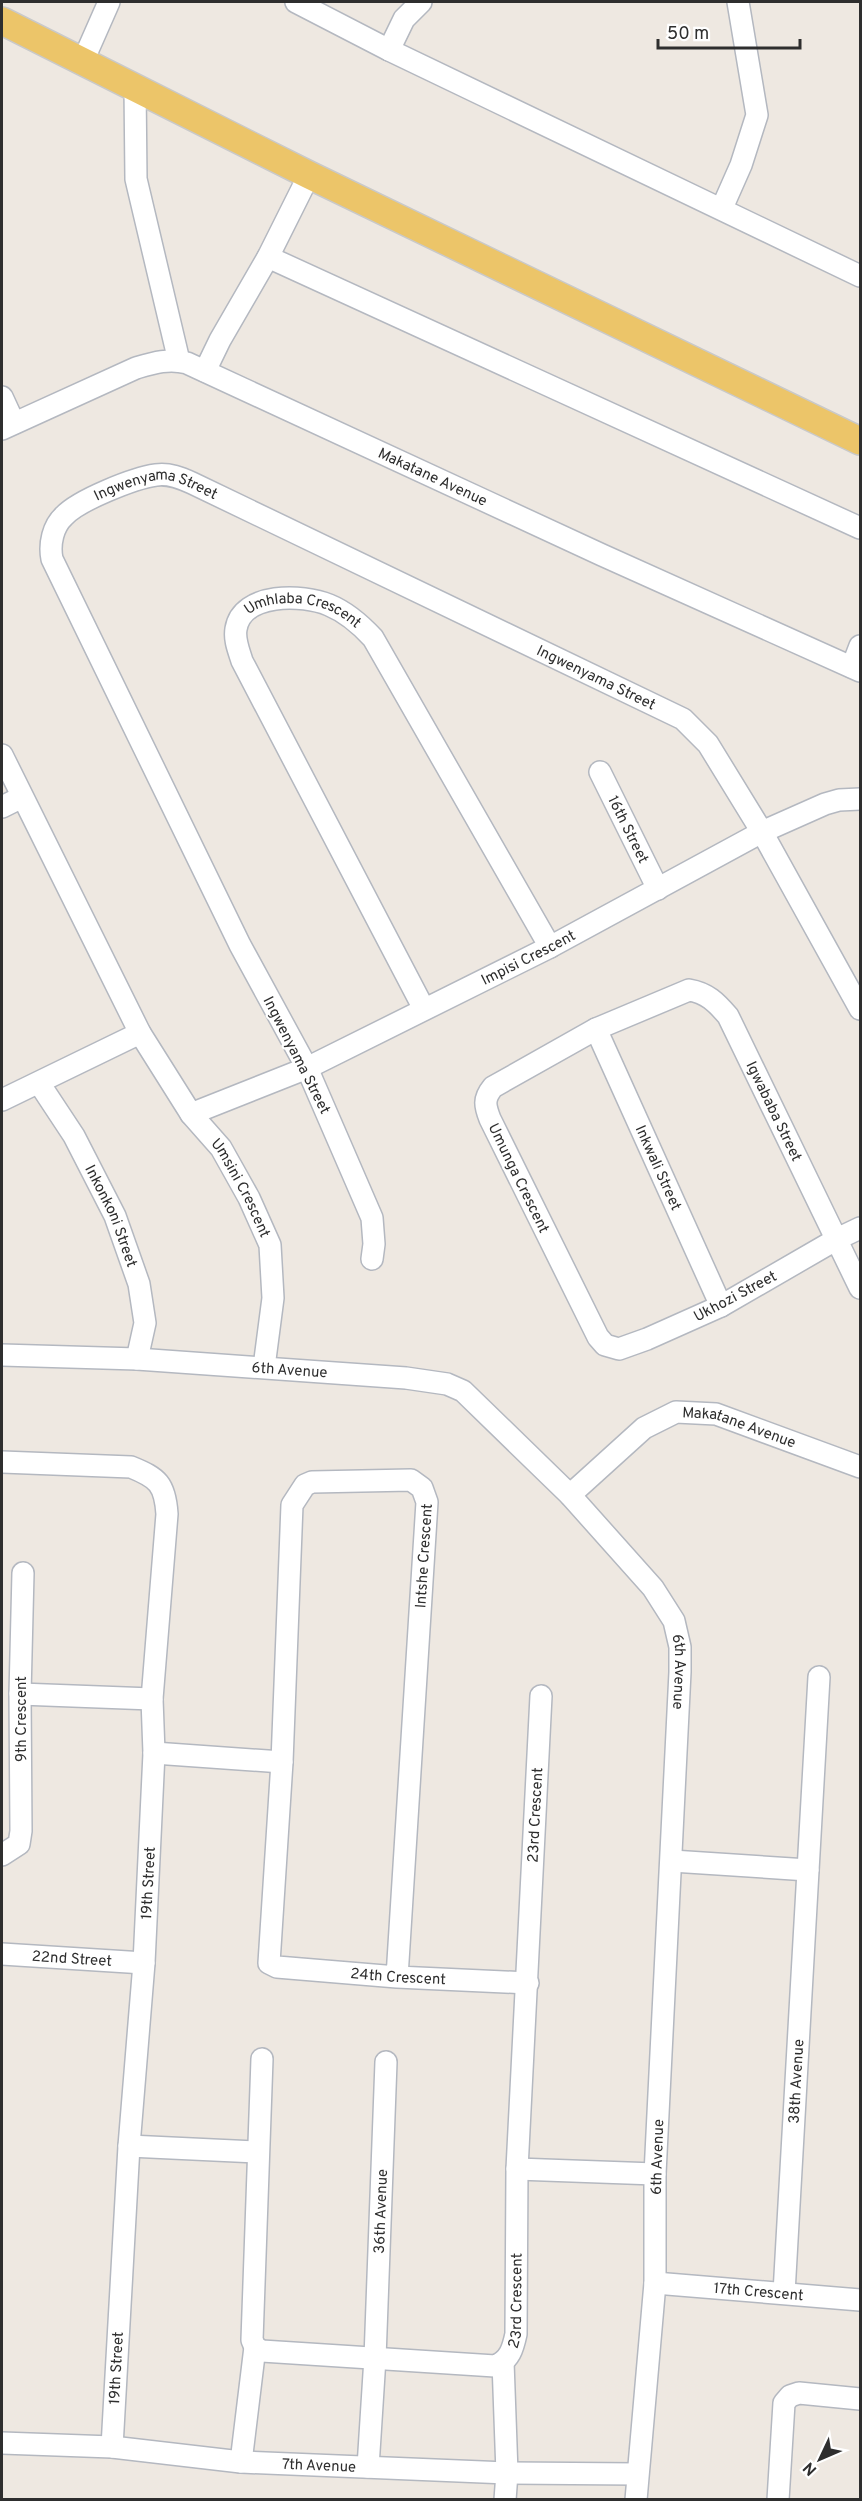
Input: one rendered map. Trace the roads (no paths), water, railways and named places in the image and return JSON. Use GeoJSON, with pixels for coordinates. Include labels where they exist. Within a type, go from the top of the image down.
{"type":"FeatureCollection","features":[{"type":"Feature","properties":{"kind":"main road"},"geometry":{"type":"LineString","coordinates":[[2,21],[309,175],[861,441]]}},
{"type":"Feature","properties":{"kind":"street"},"geometry":{"type":"LineString","coordinates":[[83,61],[109,2]]}},
{"type":"Feature","properties":{"kind":"street"},"geometry":{"type":"LineString","coordinates":[[296,2],[389,50],[861,276]]}},
{"type":"Feature","properties":{"kind":"street"},"geometry":{"type":"LineString","coordinates":[[389,50],[405,19],[422,2]]}},
{"type":"Feature","properties":{"kind":"street"},"geometry":{"type":"LineString","coordinates":[[722,208],[741,165],[757,115],[738,2]]}},
{"type":"Feature","properties":{"kind":"street"},"geometry":{"type":"LineString","coordinates":[[135,87],[136,178],[179,361]]}},
{"type":"Feature","properties":{"kind":"street"},"geometry":{"type":"LineString","coordinates":[[205,371],[220,340],[268,257],[309,175]]}},
{"type":"Feature","properties":{"kind":"street"},"geometry":{"type":"LineString","coordinates":[[268,257],[861,528]]}},
{"type":"Feature","properties":{"kind":"street","name":"Makatane Avenue"},"geometry":{"type":"LineString","coordinates":[[8,426],[136,368],[159,362],[179,361],[856,669]]}},
{"type":"Feature","properties":{"kind":"street"},"geometry":{"type":"LineString","coordinates":[[2,397],[8,426]]}},
{"type":"Feature","properties":{"kind":"street","name":"Ingwenyama Street"},"geometry":{"type":"LineString","coordinates":[[372,1259],[374,1236],[372,1218],[307,1068],[240,945],[52,559],[52,538],[58,522],[70,511],[107,491],[157,475],[172,476],[192,483],[683,718],[708,744],[762,832],[861,1009]]}},
{"type":"Feature","properties":{"kind":"street","name":"Umhlaba Crescent"},"geometry":{"type":"LineString","coordinates":[[424,1009],[242,661],[236,642],[237,625],[246,612],[256,604],[271,598],[305,599],[326,604],[345,613],[373,639],[550,947]]}},
{"type":"Feature","properties":{"kind":"street"},"geometry":{"type":"LineString","coordinates":[[856,669],[861,646]]}},
{"type":"Feature","properties":{"kind":"street","name":"Umsini Crescent"},"geometry":{"type":"LineString","coordinates":[[2,755],[140,1033],[191,1114],[221,1148],[249,1198],[270,1245],[273,1298],[264,1367]]}},
{"type":"Feature","properties":{"kind":"street","name":"16th Street"},"geometry":{"type":"LineString","coordinates":[[600,772],[657,889]]}},
{"type":"Feature","properties":{"kind":"street"},"geometry":{"type":"LineString","coordinates":[[2,807],[22,797]]}},
{"type":"Feature","properties":{"kind":"street","name":"Impisi Crescent"},"geometry":{"type":"LineString","coordinates":[[191,1114],[307,1068],[550,947],[762,832],[832,802],[852,798],[861,799]]}},
{"type":"Feature","properties":{"kind":"street","name":"Umunga Crescent"},"geometry":{"type":"LineString","coordinates":[[605,1345],[597,1337],[485,1106],[486,1095],[493,1087],[596,1029],[688,990],[701,992]]}},
{"type":"Feature","properties":{"kind":"street","name":"Igwababa Street"},"geometry":{"type":"LineString","coordinates":[[701,992],[714,1000],[728,1016],[861,1288]]}},
{"type":"Feature","properties":{"kind":"street","name":"Inkwali Street"},"geometry":{"type":"LineString","coordinates":[[596,1029],[721,1306]]}},
{"type":"Feature","properties":{"kind":"street"},"geometry":{"type":"LineString","coordinates":[[2,1100],[140,1033]]}},
{"type":"Feature","properties":{"kind":"street","name":"Inkonkoni Street"},"geometry":{"type":"LineString","coordinates":[[39,1083],[74,1136],[115,1216],[140,1284],[145,1323],[137,1359]]}},
{"type":"Feature","properties":{"kind":"street","name":"Ukhozi Street"},"geometry":{"type":"LineString","coordinates":[[605,1345],[619,1349],[721,1306],[837,1239],[861,1228]]}},
{"type":"Feature","properties":{"kind":"street","name":"6th Avenue"},"geometry":{"type":"LineString","coordinates":[[2,1355],[137,1359],[264,1367],[406,1378],[447,1384],[463,1391],[570,1495],[666,1605],[680,1647],[680,1672],[656,2174],[655,2283],[636,2499]]}},
{"type":"Feature","properties":{"kind":"street","name":"Makatane Avenue"},"geometry":{"type":"LineString","coordinates":[[570,1495],[644,1428],[676,1413],[716,1414],[861,1467]]}},
{"type":"Feature","properties":{"kind":"street","name":"19th Street"},"geometry":{"type":"LineString","coordinates":[[2,1462],[131,1467],[148,1474],[159,1483],[165,1495],[167,1514],[152,1699],[154,1754],[144,1963],[129,2146],[112,2447]]}},
{"type":"Feature","properties":{"kind":"street","name":"Intshe Crescent"},"geometry":{"type":"LineString","coordinates":[[269,1964],[282,1762],[292,1505],[305,1485],[312,1482],[411,1480],[422,1488],[427,1502],[397,1977]]}},
{"type":"Feature","properties":{"kind":"street","name":"9th Crescent"},"geometry":{"type":"LineString","coordinates":[[2,1855],[19,1844],[21,1831],[20,1694],[23,1573]]}},
{"type":"Feature","properties":{"kind":"street","name":"38th Avenue"},"geometry":{"type":"LineString","coordinates":[[784,2293],[819,1677]]}},
{"type":"Feature","properties":{"kind":"street"},"geometry":{"type":"LineString","coordinates":[[20,1694],[152,1699]]}},
{"type":"Feature","properties":{"kind":"street","name":"23rd Crescent"},"geometry":{"type":"LineString","coordinates":[[255,2347],[262,2351],[495,2366],[503,2362],[512,2351],[516,2334],[517,2169],[541,1695]]}},
{"type":"Feature","properties":{"kind":"street"},"geometry":{"type":"LineString","coordinates":[[154,1754],[282,1762]]}},
{"type":"Feature","properties":{"kind":"street"},"geometry":{"type":"LineString","coordinates":[[672,1861],[808,1870]]}},
{"type":"Feature","properties":{"kind":"street","name":"22nd Street"},"geometry":{"type":"LineString","coordinates":[[2,1954],[144,1963]]}},
{"type":"Feature","properties":{"kind":"street","name":"24th Crescent"},"geometry":{"type":"LineString","coordinates":[[269,1964],[277,1967],[397,1977],[528,1983]]}},
{"type":"Feature","properties":{"kind":"street"},"geometry":{"type":"LineString","coordinates":[[241,2462],[255,2347],[252,2340],[262,2059]]}},
{"type":"Feature","properties":{"kind":"street","name":"36th Avenue"},"geometry":{"type":"LineString","coordinates":[[368,2467],[375,2358],[386,2062]]}},
{"type":"Feature","properties":{"kind":"street"},"geometry":{"type":"LineString","coordinates":[[129,2146],[257,2152]]}},
{"type":"Feature","properties":{"kind":"street"},"geometry":{"type":"LineString","coordinates":[[517,2169],[656,2174]]}},
{"type":"Feature","properties":{"kind":"street","name":"17th Crescent"},"geometry":{"type":"LineString","coordinates":[[655,2283],[861,2300]]}},
{"type":"Feature","properties":{"kind":"street"},"geometry":{"type":"LineString","coordinates":[[503,2362],[506,2499]]}},
{"type":"Feature","properties":{"kind":"street"},"geometry":{"type":"LineString","coordinates":[[778,2499],[784,2403],[799,2393],[861,2399]]}},
{"type":"Feature","properties":{"kind":"street","name":"7th Avenue"},"geometry":{"type":"LineString","coordinates":[[2,2443],[112,2447],[241,2462],[507,2472],[637,2474]]}}]}
